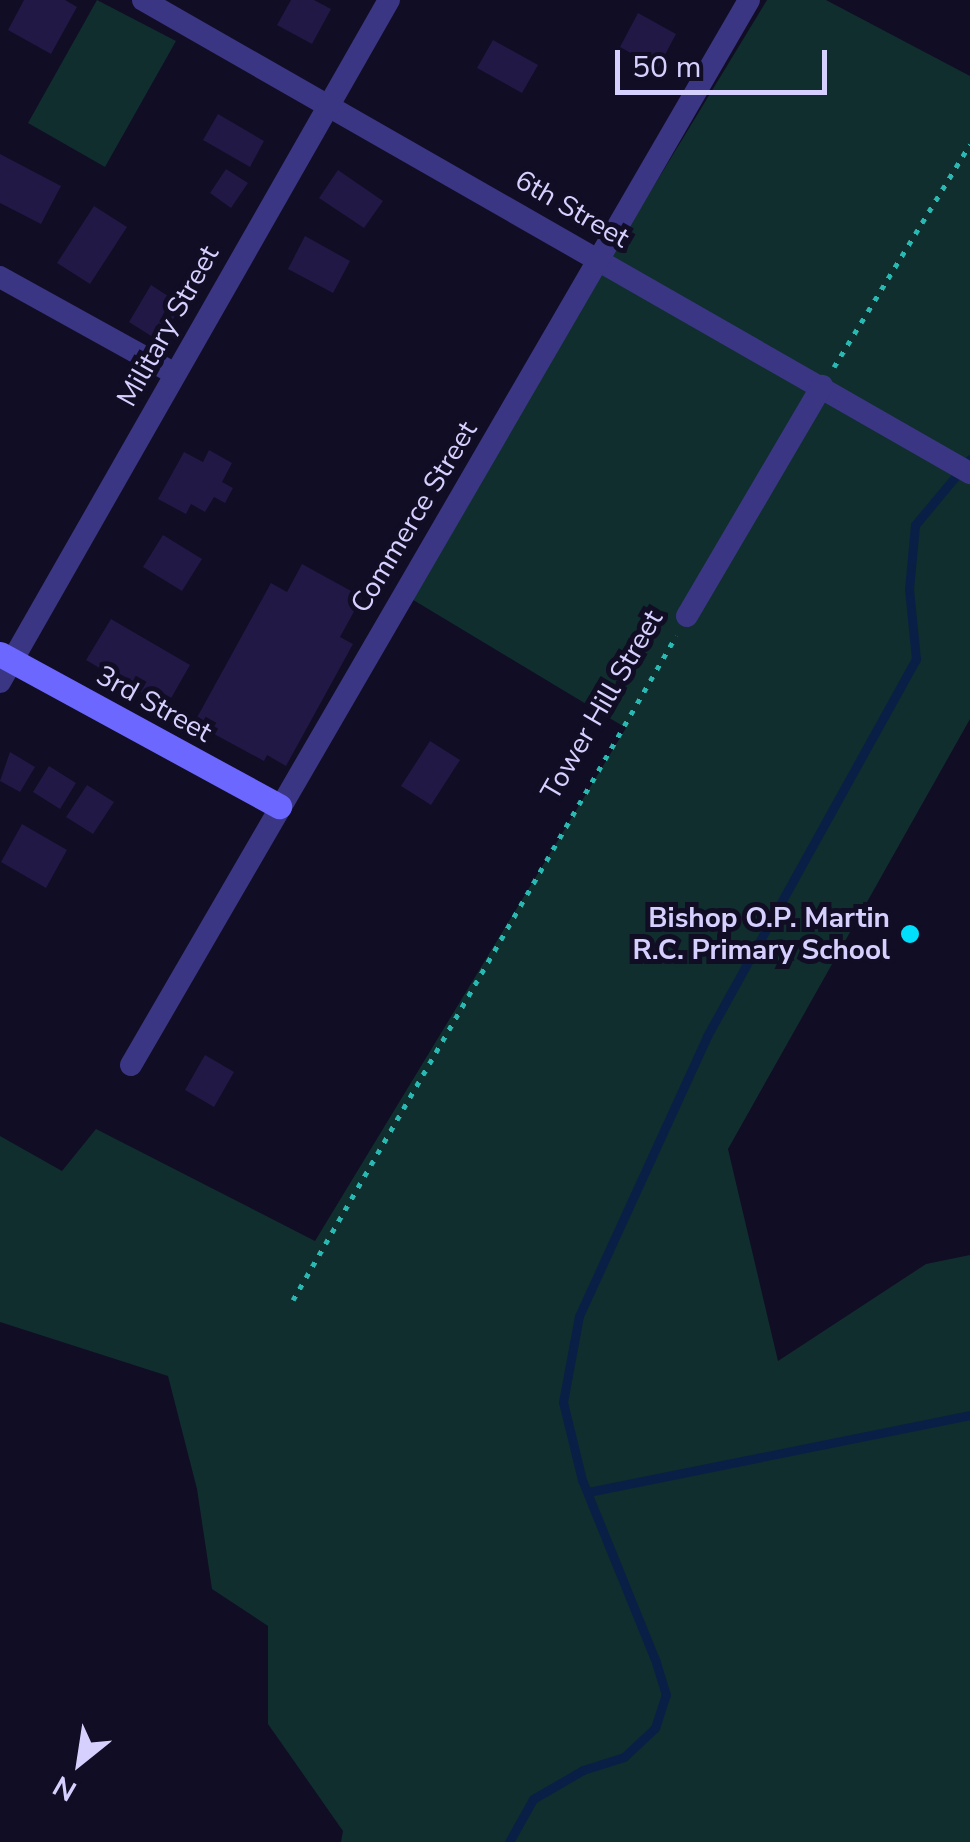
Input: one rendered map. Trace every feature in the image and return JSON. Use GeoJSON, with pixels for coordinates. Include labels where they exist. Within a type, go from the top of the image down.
{"type":"FeatureCollection","features":[{"type":"Feature","properties":{"kind":"street","name":"6th Street"},"geometry":{"type":"LineString","coordinates":[[143,0],[970,473]]}},
{"type":"Feature","properties":{"kind":"street","name":"Military Street"},"geometry":{"type":"LineString","coordinates":[[4,666],[389,0]]}},
{"type":"Feature","properties":{"kind":"street","name":"Commerce Street"},"geometry":{"type":"LineString","coordinates":[[131,1064],[750,0]]}},
{"type":"Feature","properties":{"kind":"street"},"geometry":{"type":"LineString","coordinates":[[0,277],[175,374]]}},
{"type":"Feature","properties":{"kind":"street","name":"Tower Hill Street"},"geometry":{"type":"LineString","coordinates":[[687,616],[822,386]]}},
{"type":"Feature","properties":{"kind":"street","name":"3rd Street"},"geometry":{"type":"LineString","coordinates":[[4,666],[279,806]]}},
{"type":"Feature","properties":{"kind":"path"},"geometry":{"type":"LineString","coordinates":[[822,386],[970,144]]}},
{"type":"Feature","properties":{"kind":"path","name":"Tower Hill Street"},"geometry":{"type":"LineString","coordinates":[[292,1300],[687,616]]}},
{"type":"Feature","properties":{"kind":"green space"},"geometry":{"type":"Polygon","coordinates":[[[97,0],[176,41],[105,167],[28,123],[97,0]]]}},
{"type":"Feature","properties":{"kind":"green space"},"geometry":{"type":"Polygon","coordinates":[[[767,0],[826,0],[970,76],[970,719],[728,1149],[778,1361],[926,1264],[970,1255],[970,1842],[341,1842],[343,1831],[268,1724],[268,1626],[212,1589],[197,1489],[168,1376],[0,1322],[0,1136],[62,1171],[96,1129],[315,1241],[626,728],[405,595],[767,0]]]}},
{"type":"Feature","properties":{"kind":"building"},"geometry":{"type":"Polygon","coordinates":[[[24,0],[65,0],[77,7],[51,54],[8,30],[24,0]]]}},
{"type":"Feature","properties":{"kind":"building"},"geometry":{"type":"Polygon","coordinates":[[[291,0],[314,0],[331,9],[312,44],[277,25],[291,0]]]}},
{"type":"Feature","properties":{"kind":"building"},"geometry":{"type":"Polygon","coordinates":[[[638,13],[676,34],[658,68],[620,47],[638,13]]]}},
{"type":"Feature","properties":{"kind":"building"},"geometry":{"type":"Polygon","coordinates":[[[493,40],[538,65],[522,93],[477,68],[493,40]]]}},
{"type":"Feature","properties":{"kind":"building"},"geometry":{"type":"Polygon","coordinates":[[[218,114],[264,141],[250,167],[203,140],[218,114]]]}},
{"type":"Feature","properties":{"kind":"building"},"geometry":{"type":"Polygon","coordinates":[[[0,154],[61,186],[41,224],[0,203],[0,154]]]}},
{"type":"Feature","properties":{"kind":"building"},"geometry":{"type":"Polygon","coordinates":[[[226,169],[248,183],[231,208],[210,193],[226,169]]]}},
{"type":"Feature","properties":{"kind":"building"},"geometry":{"type":"Polygon","coordinates":[[[338,170],[383,201],[364,228],[319,198],[338,170]]]}},
{"type":"Feature","properties":{"kind":"building"},"geometry":{"type":"Polygon","coordinates":[[[94,206],[127,227],[90,284],[57,263],[94,206]]]}},
{"type":"Feature","properties":{"kind":"building"},"geometry":{"type":"Polygon","coordinates":[[[305,236],[350,261],[333,293],[288,269],[305,236]]]}},
{"type":"Feature","properties":{"kind":"building"},"geometry":{"type":"Polygon","coordinates":[[[151,285],[182,305],[159,341],[129,322],[151,285]]]}},
{"type":"Feature","properties":{"kind":"building"},"geometry":{"type":"Polygon","coordinates":[[[209,450],[232,463],[222,482],[233,488],[225,503],[214,497],[205,512],[191,504],[186,514],[158,499],[184,452],[203,462],[209,450]]]}},
{"type":"Feature","properties":{"kind":"building"},"geometry":{"type":"Polygon","coordinates":[[[163,535],[202,559],[182,591],[143,567],[163,535]]]}},
{"type":"Feature","properties":{"kind":"building"},"geometry":{"type":"Polygon","coordinates":[[[302,564],[362,597],[340,637],[353,644],[286,766],[267,755],[264,761],[194,723],[271,583],[287,592],[302,564]]]}},
{"type":"Feature","properties":{"kind":"building"},"geometry":{"type":"Polygon","coordinates":[[[111,619],[190,665],[166,707],[86,660],[111,619]]]}},
{"type":"Feature","properties":{"kind":"building"},"geometry":{"type":"Polygon","coordinates":[[[430,741],[460,760],[431,805],[401,786],[430,741]]]}},
{"type":"Feature","properties":{"kind":"building"},"geometry":{"type":"Polygon","coordinates":[[[10,752],[35,767],[20,792],[0,781],[10,752]]]}},
{"type":"Feature","properties":{"kind":"building"},"geometry":{"type":"Polygon","coordinates":[[[49,766],[76,783],[60,809],[33,792],[49,766]]]}},
{"type":"Feature","properties":{"kind":"building"},"geometry":{"type":"Polygon","coordinates":[[[87,785],[114,802],[93,834],[66,817],[87,785]]]}},
{"type":"Feature","properties":{"kind":"building"},"geometry":{"type":"Polygon","coordinates":[[[22,824],[67,850],[46,888],[1,862],[22,824]]]}},
{"type":"Feature","properties":{"kind":"building"},"geometry":{"type":"Polygon","coordinates":[[[205,1055],[234,1072],[214,1107],[185,1090],[205,1055]]]}},
{"type":"Feature","properties":{"kind":"waterway"},"geometry":{"type":"LineString","coordinates":[[509,1842],[533,1799],[583,1770],[624,1757],[655,1728],[666,1695],[582,1480],[563,1402],[579,1316],[707,1036],[916,659],[909,589],[915,525],[970,459]]}},
{"type":"Feature","properties":{"kind":"waterway"},"geometry":{"type":"LineString","coordinates":[[588,1492],[970,1415]]}},
{"type":"Feature","properties":{"kind":"place","name":"Bishop O.P. Martin R.C. Primary School"},"geometry":{"type":"Point","coordinates":[910,934]}}]}
